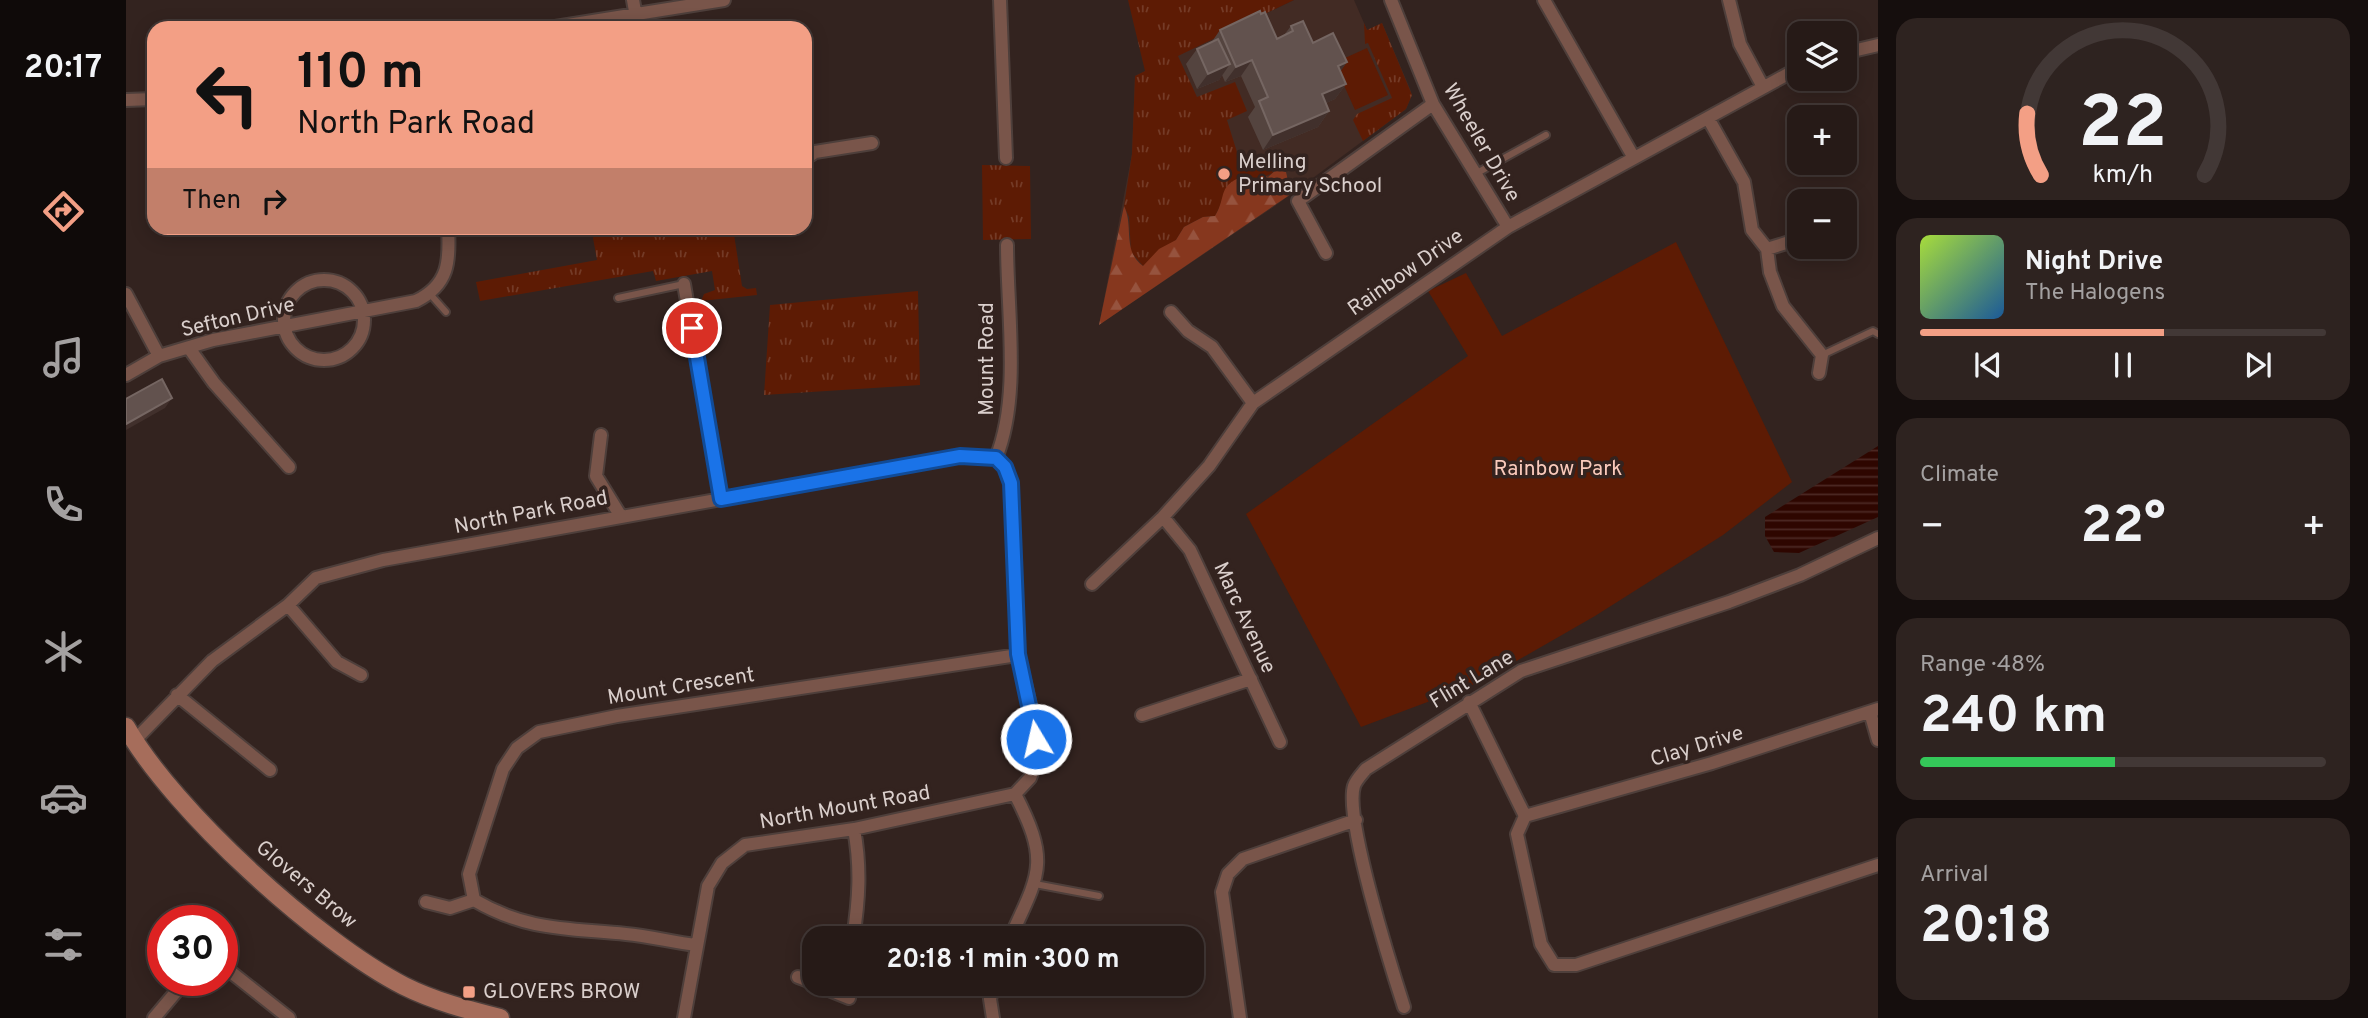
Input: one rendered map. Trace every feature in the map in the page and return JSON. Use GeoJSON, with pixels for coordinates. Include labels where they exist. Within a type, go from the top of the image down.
{"type":"FeatureCollection","features":[{"type":"Feature","properties":{"kind":"main road","name":"Glovers Brow"},"geometry":{"type":"LineString","coordinates":[[130,734],[182,804],[276,892],[319,928],[404,986],[466,1010],[500,1018]]}},
{"type":"Feature","properties":{"kind":"street"},"geometry":{"type":"LineString","coordinates":[[633,0],[637,21]]}},
{"type":"Feature","properties":{"kind":"street"},"geometry":{"type":"LineString","coordinates":[[592,21],[724,0]]}},
{"type":"Feature","properties":{"kind":"street"},"geometry":{"type":"LineString","coordinates":[[1000,0],[1006,158]]}},
{"type":"Feature","properties":{"kind":"street","name":"Wheeler Drive"},"geometry":{"type":"LineString","coordinates":[[1391,0],[1433,104],[1508,227]]}},
{"type":"Feature","properties":{"kind":"street"},"geometry":{"type":"LineString","coordinates":[[1544,0],[1634,158]]}},
{"type":"Feature","properties":{"kind":"street"},"geometry":{"type":"LineString","coordinates":[[1729,0],[1740,44],[1763,87]]}},
{"type":"Feature","properties":{"kind":"street"},"geometry":{"type":"LineString","coordinates":[[1857,50],[1878,45]]}},
{"type":"Feature","properties":{"kind":"street","name":"Rainbow Drive"},"geometry":{"type":"LineString","coordinates":[[1092,584],[1163,517],[1209,466],[1253,403],[1508,227],[1787,74]]}},
{"type":"Feature","properties":{"kind":"street"},"geometry":{"type":"LineString","coordinates":[[126,100],[147,99]]}},
{"type":"Feature","properties":{"kind":"street"},"geometry":{"type":"LineString","coordinates":[[1326,253],[1298,201],[1433,104]]}},
{"type":"Feature","properties":{"kind":"street"},"geometry":{"type":"LineString","coordinates":[[1708,118],[1744,182],[1752,230],[1767,249],[1770,272],[1783,306],[1822,355],[1819,373]]}},
{"type":"Feature","properties":{"kind":"street"},"geometry":{"type":"LineString","coordinates":[[812,154],[872,143]]}},
{"type":"Feature","properties":{"kind":"street"},"geometry":{"type":"LineString","coordinates":[[430,294],[443,280],[449,263],[448,235]]}},
{"type":"Feature","properties":{"kind":"street"},"geometry":{"type":"LineString","coordinates":[[1767,249],[1787,243]]}},
{"type":"Feature","properties":{"kind":"street","name":"Mount Road"},"geometry":{"type":"LineString","coordinates":[[996,458],[1005,436],[1009,404],[1007,245]]}},
{"type":"Feature","properties":{"kind":"street"},"geometry":{"type":"LineString","coordinates":[[321,280],[349,289],[363,311],[363,324],[355,345],[334,359],[318,360],[302,354],[290,342],[284,327],[290,299],[303,286],[321,280]]}},
{"type":"Feature","properties":{"kind":"street"},"geometry":{"type":"LineString","coordinates":[[684,284],[721,499]]}},
{"type":"Feature","properties":{"kind":"street"},"geometry":{"type":"LineString","coordinates":[[126,294],[159,356]]}},
{"type":"Feature","properties":{"kind":"street","name":"Sefton Drive"},"geometry":{"type":"LineString","coordinates":[[126,375],[159,356],[213,340],[416,301],[430,294]]}},
{"type":"Feature","properties":{"kind":"street"},"geometry":{"type":"LineString","coordinates":[[1171,312],[1188,331],[1212,347],[1253,403]]}},
{"type":"Feature","properties":{"kind":"street"},"geometry":{"type":"LineString","coordinates":[[189,348],[214,383],[289,467]]}},
{"type":"Feature","properties":{"kind":"street"},"geometry":{"type":"LineString","coordinates":[[601,435],[596,476],[620,515]]}},
{"type":"Feature","properties":{"kind":"street","name":"North Park Road"},"geometry":{"type":"LineString","coordinates":[[130,734],[177,695],[212,661],[288,605],[316,578],[383,560],[620,515],[960,456],[996,458]]}},
{"type":"Feature","properties":{"kind":"street"},"geometry":{"type":"LineString","coordinates":[[996,458],[1005,467],[1011,483],[1018,654],[1034,721],[1038,757],[1030,778],[1015,794],[1037,843],[1035,884],[1016,926]]}},
{"type":"Feature","properties":{"kind":"street","name":"Marc Avenue"},"geometry":{"type":"LineString","coordinates":[[1163,517],[1191,550],[1279,742]]}},
{"type":"Feature","properties":{"kind":"street","name":"Flint Lane"},"geometry":{"type":"LineString","coordinates":[[1404,1007],[1380,933],[1356,820],[1354,786],[1366,769],[1521,671],[1729,602],[1800,575],[1878,538]]}},
{"type":"Feature","properties":{"kind":"street"},"geometry":{"type":"LineString","coordinates":[[288,605],[337,662],[361,675]]}},
{"type":"Feature","properties":{"kind":"street","name":"Mount Crescent"},"geometry":{"type":"LineString","coordinates":[[474,900],[469,874],[503,769],[517,748],[539,732],[617,716],[1018,654]]}},
{"type":"Feature","properties":{"kind":"street"},"geometry":{"type":"LineString","coordinates":[[1142,715],[1251,678]]}},
{"type":"Feature","properties":{"kind":"street"},"geometry":{"type":"LineString","coordinates":[[177,695],[270,770]]}},
{"type":"Feature","properties":{"kind":"street"},"geometry":{"type":"LineString","coordinates":[[1469,702],[1525,816],[1517,834],[1541,944],[1554,965],[1576,965],[1878,865]]}},
{"type":"Feature","properties":{"kind":"street"},"geometry":{"type":"LineString","coordinates":[[1874,710],[1878,740]]}},
{"type":"Feature","properties":{"kind":"street","name":"Clay Drive"},"geometry":{"type":"LineString","coordinates":[[1525,816],[1712,763],[1874,710]]}},
{"type":"Feature","properties":{"kind":"street","name":"North Mount Road"},"geometry":{"type":"LineString","coordinates":[[684,1018],[708,886],[722,863],[746,845],[854,829],[1015,794]]}},
{"type":"Feature","properties":{"kind":"street"},"geometry":{"type":"LineString","coordinates":[[1240,1018],[1222,892],[1228,874],[1242,859],[1356,820]]}},
{"type":"Feature","properties":{"kind":"street"},"geometry":{"type":"LineString","coordinates":[[854,829],[860,863],[860,896],[855,926]]}},
{"type":"Feature","properties":{"kind":"street"},"geometry":{"type":"LineString","coordinates":[[426,902],[450,908],[474,900],[501,916],[562,931],[626,934],[696,945]]}},
{"type":"Feature","properties":{"kind":"street"},"geometry":{"type":"LineString","coordinates":[[798,977],[802,978]]}},
{"type":"Feature","properties":{"kind":"street"},"geometry":{"type":"LineString","coordinates":[[238,978],[289,1018]]}},
{"type":"Feature","properties":{"kind":"street"},"geometry":{"type":"LineString","coordinates":[[154,1018],[173,996]]}},
{"type":"Feature","properties":{"kind":"street"},"geometry":{"type":"LineString","coordinates":[[991,996],[993,1018]]}},
{"type":"Feature","properties":{"kind":"lane"},"geometry":{"type":"LineString","coordinates":[[1476,173],[1546,135]]}},
{"type":"Feature","properties":{"kind":"lane"},"geometry":{"type":"LineString","coordinates":[[618,298],[684,284]]}},
{"type":"Feature","properties":{"kind":"lane"},"geometry":{"type":"LineString","coordinates":[[430,294],[446,312]]}},
{"type":"Feature","properties":{"kind":"lane"},"geometry":{"type":"LineString","coordinates":[[1822,355],[1873,331],[1878,334]]}},
{"type":"Feature","properties":{"kind":"lane"},"geometry":{"type":"LineString","coordinates":[[1035,884],[1099,896]]}},
{"type":"Feature","properties":{"kind":"shaded area","name":"Melling Primary School"},"geometry":{"type":"Polygon","coordinates":[[[1294,0],[1354,0],[1367,30],[1382,23],[1412,95],[1406,109],[1275,206],[1099,325],[1132,154],[1135,76],[1294,0]]]}},
{"type":"Feature","properties":{"kind":"shaded area"},"geometry":{"type":"Polygon","coordinates":[[[1878,446],[1878,517],[1799,553],[1774,552],[1765,536],[1765,517],[1878,446]]]}},
{"type":"Feature","properties":{"kind":"green space"},"geometry":{"type":"Polygon","coordinates":[[[1128,0],[1294,0],[1178,56],[1197,97],[1235,82],[1247,111],[1227,120],[1241,165],[1266,155],[1273,173],[1256,180],[1248,175],[1232,183],[1225,191],[1215,216],[1203,217],[1184,227],[1176,240],[1143,266],[1131,252],[1129,217],[1124,206],[1132,154],[1135,76],[1145,71],[1128,0]]]}},
{"type":"Feature","properties":{"kind":"green space"},"geometry":{"type":"Polygon","coordinates":[[[1364,23],[1367,30],[1382,23],[1412,95],[1406,109],[1363,141],[1353,120],[1357,114],[1392,98],[1368,43],[1365,44],[1364,23]]]}},
{"type":"Feature","properties":{"kind":"green space"},"geometry":{"type":"Polygon","coordinates":[[[1367,48],[1388,95],[1355,110],[1334,63],[1367,48]]]}},
{"type":"Feature","properties":{"kind":"green space"},"geometry":{"type":"Polygon","coordinates":[[[982,165],[1030,166],[1031,239],[983,240],[982,165]]]}},
{"type":"Feature","properties":{"kind":"green space"},"geometry":{"type":"Polygon","coordinates":[[[1276,170],[1286,172],[1291,194],[1099,325],[1124,206],[1130,246],[1143,266],[1159,249],[1176,240],[1184,227],[1203,217],[1215,216],[1226,187],[1231,183],[1248,174],[1256,180],[1263,175],[1268,177],[1276,170]]]}},
{"type":"Feature","properties":{"kind":"green space"},"geometry":{"type":"Polygon","coordinates":[[[594,235],[734,235],[742,286],[747,289],[756,288],[757,295],[701,301],[704,294],[715,290],[712,271],[656,281],[653,271],[480,301],[476,282],[597,260],[594,235]]]}},
{"type":"Feature","properties":{"kind":"green space","name":"Rainbow Park"},"geometry":{"type":"Polygon","coordinates":[[[1676,242],[1792,482],[1723,535],[1595,616],[1478,683],[1361,727],[1246,514],[1468,356],[1428,291],[1466,273],[1502,336],[1676,242]]]}},
{"type":"Feature","properties":{"kind":"green space"},"geometry":{"type":"Polygon","coordinates":[[[918,291],[920,385],[764,395],[770,305],[918,291]]]}},
{"type":"Feature","properties":{"kind":"building"},"geometry":{"type":"Polygon","coordinates":[[[1260,11],[1261,14],[1265,12],[1277,39],[1293,31],[1291,26],[1303,21],[1313,43],[1333,33],[1347,62],[1338,66],[1346,84],[1322,94],[1329,111],[1273,135],[1259,101],[1268,97],[1252,60],[1236,67],[1220,30],[1260,11]]]}},
{"type":"Feature","properties":{"kind":"building"},"geometry":{"type":"Polygon","coordinates":[[[1218,39],[1230,64],[1208,74],[1197,49],[1218,39]]]}},
{"type":"Feature","properties":{"kind":"building"},"geometry":{"type":"Polygon","coordinates":[[[162,379],[172,398],[126,424],[126,399],[162,379]]]}},
{"type":"Feature","properties":{"kind":"place","name":"Melling Primary School"},"geometry":{"type":"Point","coordinates":[1224,174]}},
{"type":"Feature","properties":{"kind":"place","name":"GLOVERS BROW"},"geometry":{"type":"Point","coordinates":[469,992]}},
{"type":"Feature","properties":{"kind":"route"},"geometry":{"type":"LineString","coordinates":[[692,328],[721,499],[960,456],[996,458],[1005,467],[1011,483],[1018,654],[1036,739]]}}]}
